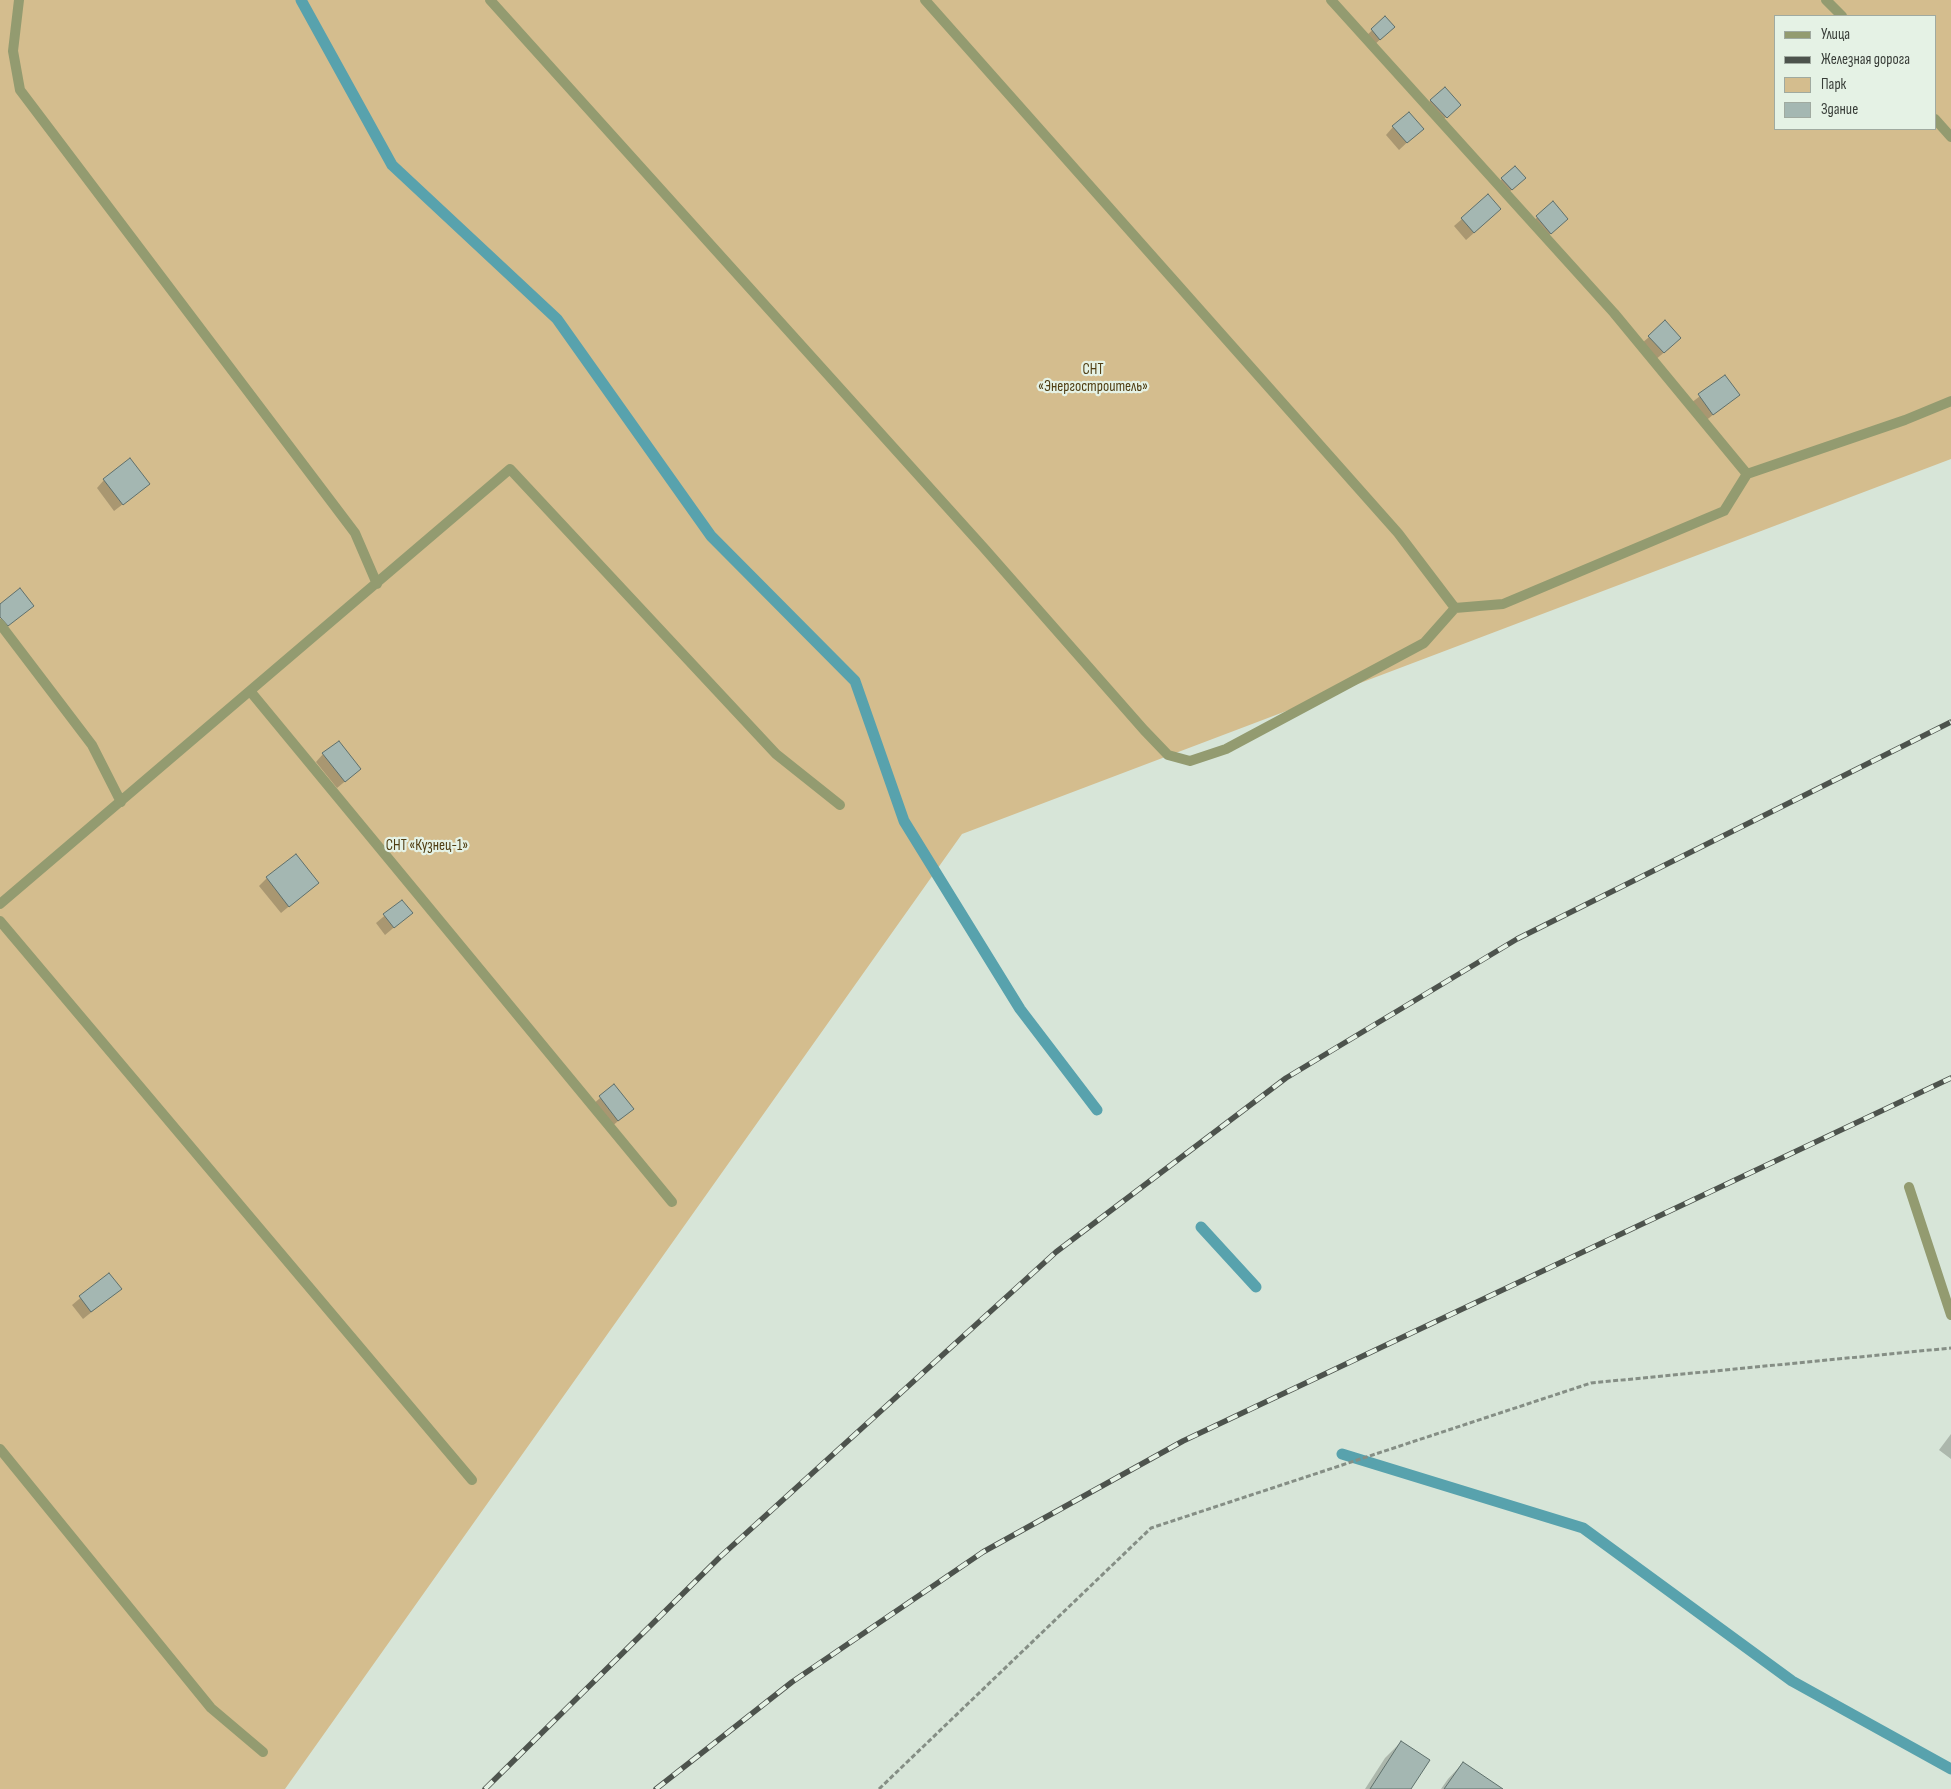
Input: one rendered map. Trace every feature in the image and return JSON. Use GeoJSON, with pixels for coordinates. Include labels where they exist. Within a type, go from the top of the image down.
{"type":"FeatureCollection","features":[{"type":"Feature","properties":{"kind":"street"},"geometry":{"type":"LineString","coordinates":[[19,0],[13,51],[20,90],[356,532],[377,584]]}},
{"type":"Feature","properties":{"kind":"street"},"geometry":{"type":"LineString","coordinates":[[490,0],[984,548],[1168,756],[1190,761],[1226,750],[1424,643],[1455,608],[1503,604],[1724,511],[1747,474],[1905,420],[1951,401]]}},
{"type":"Feature","properties":{"kind":"street"},"geometry":{"type":"LineString","coordinates":[[925,0],[1398,533],[1455,608]]}},
{"type":"Feature","properties":{"kind":"street"},"geometry":{"type":"LineString","coordinates":[[1331,0],[1614,313],[1747,474]]}},
{"type":"Feature","properties":{"kind":"street"},"geometry":{"type":"LineString","coordinates":[[1826,0],[1841,15]]}},
{"type":"Feature","properties":{"kind":"street"},"geometry":{"type":"LineString","coordinates":[[1936,120],[1951,137]]}},
{"type":"Feature","properties":{"kind":"street"},"geometry":{"type":"LineString","coordinates":[[0,904],[510,469],[776,754],[840,805]]}},
{"type":"Feature","properties":{"kind":"street"},"geometry":{"type":"LineString","coordinates":[[0,624],[92,745],[121,802]]}},
{"type":"Feature","properties":{"kind":"street"},"geometry":{"type":"LineString","coordinates":[[250,691],[672,1202]]}},
{"type":"Feature","properties":{"kind":"street"},"geometry":{"type":"LineString","coordinates":[[0,921],[472,1480]]}},
{"type":"Feature","properties":{"kind":"street"},"geometry":{"type":"LineString","coordinates":[[1909,1187],[1951,1315]]}},
{"type":"Feature","properties":{"kind":"street"},"geometry":{"type":"LineString","coordinates":[[0,1449],[211,1708],[263,1752]]}},
{"type":"Feature","properties":{"kind":"path"},"geometry":{"type":"LineString","coordinates":[[879,1789],[1151,1528],[1591,1383],[1951,1348]]}},
{"type":"Feature","properties":{"kind":"green space"},"geometry":{"type":"Polygon","coordinates":[[[0,0],[1951,0],[1951,459],[962,834],[285,1789],[0,1789],[0,0]]]}},
{"type":"Feature","properties":{"kind":"building"},"geometry":{"type":"Polygon","coordinates":[[[1385,16],[1395,27],[1380,40],[1371,29],[1385,16]]]}},
{"type":"Feature","properties":{"kind":"building"},"geometry":{"type":"Polygon","coordinates":[[[1445,87],[1461,105],[1447,118],[1430,100],[1445,87]]]}},
{"type":"Feature","properties":{"kind":"building"},"geometry":{"type":"Polygon","coordinates":[[[1409,112],[1424,129],[1407,143],[1392,126],[1409,112]]]}},
{"type":"Feature","properties":{"kind":"building"},"geometry":{"type":"Polygon","coordinates":[[[1515,166],[1526,178],[1512,190],[1501,178],[1515,166]]]}},
{"type":"Feature","properties":{"kind":"building"},"geometry":{"type":"Polygon","coordinates":[[[1488,194],[1501,209],[1474,233],[1461,218],[1488,194]]]}},
{"type":"Feature","properties":{"kind":"building"},"geometry":{"type":"Polygon","coordinates":[[[1553,201],[1568,219],[1551,234],[1536,216],[1553,201]]]}},
{"type":"Feature","properties":{"kind":"building"},"geometry":{"type":"Polygon","coordinates":[[[1665,320],[1681,338],[1664,353],[1648,336],[1665,320]]]}},
{"type":"Feature","properties":{"kind":"building"},"geometry":{"type":"Polygon","coordinates":[[[1725,375],[1740,395],[1713,415],[1698,394],[1725,375]]]}},
{"type":"Feature","properties":{"kind":"building"},"geometry":{"type":"Polygon","coordinates":[[[130,458],[150,484],[123,505],[103,479],[130,458]]]}},
{"type":"Feature","properties":{"kind":"building"},"geometry":{"type":"Polygon","coordinates":[[[20,588],[34,606],[8,626],[0,617],[0,604],[20,588]]]}},
{"type":"Feature","properties":{"kind":"building"},"geometry":{"type":"Polygon","coordinates":[[[339,741],[361,769],[345,782],[322,753],[339,741]]]}},
{"type":"Feature","properties":{"kind":"building"},"geometry":{"type":"Polygon","coordinates":[[[296,854],[319,883],[289,907],[266,877],[296,854]]]}},
{"type":"Feature","properties":{"kind":"building"},"geometry":{"type":"Polygon","coordinates":[[[402,900],[413,913],[394,928],[383,914],[402,900]]]}},
{"type":"Feature","properties":{"kind":"building"},"geometry":{"type":"Polygon","coordinates":[[[614,1084],[634,1109],[618,1121],[599,1096],[614,1084]]]}},
{"type":"Feature","properties":{"kind":"building"},"geometry":{"type":"Polygon","coordinates":[[[109,1273],[122,1289],[91,1312],[79,1296],[109,1273]]]}},
{"type":"Feature","properties":{"kind":"building"},"geometry":{"type":"Polygon","coordinates":[[[1401,1741],[1430,1760],[1411,1789],[1370,1789],[1401,1741]]]}},
{"type":"Feature","properties":{"kind":"building"},"geometry":{"type":"Polygon","coordinates":[[[1463,1762],[1503,1789],[1444,1789],[1463,1762]]]}},
{"type":"Feature","properties":{"kind":"waterway"},"geometry":{"type":"LineString","coordinates":[[301,0],[392,165],[557,319],[711,536],[855,681],[904,821],[1020,1009],[1097,1110]]}},
{"type":"Feature","properties":{"kind":"waterway"},"geometry":{"type":"LineString","coordinates":[[1201,1227],[1256,1287]]}},
{"type":"Feature","properties":{"kind":"waterway"},"geometry":{"type":"LineString","coordinates":[[1342,1454],[1583,1528],[1792,1681],[1951,1769]]}},
{"type":"Feature","properties":{"kind":"railway"},"geometry":{"type":"LineString","coordinates":[[485,1789],[720,1557],[1056,1252],[1286,1078],[1517,939],[1951,722]]}},
{"type":"Feature","properties":{"kind":"railway"},"geometry":{"type":"LineString","coordinates":[[656,1789],[792,1682],[983,1552],[1183,1441],[1951,1078]]}},
{"type":"Feature","properties":{"kind":"park label","name":"СНТ «Энергостроитель»"},"geometry":{"type":"Point","coordinates":[1093,378]}},
{"type":"Feature","properties":{"kind":"park label","name":"СНТ «Кузнец-1»"},"geometry":{"type":"Point","coordinates":[427,846]}}]}
